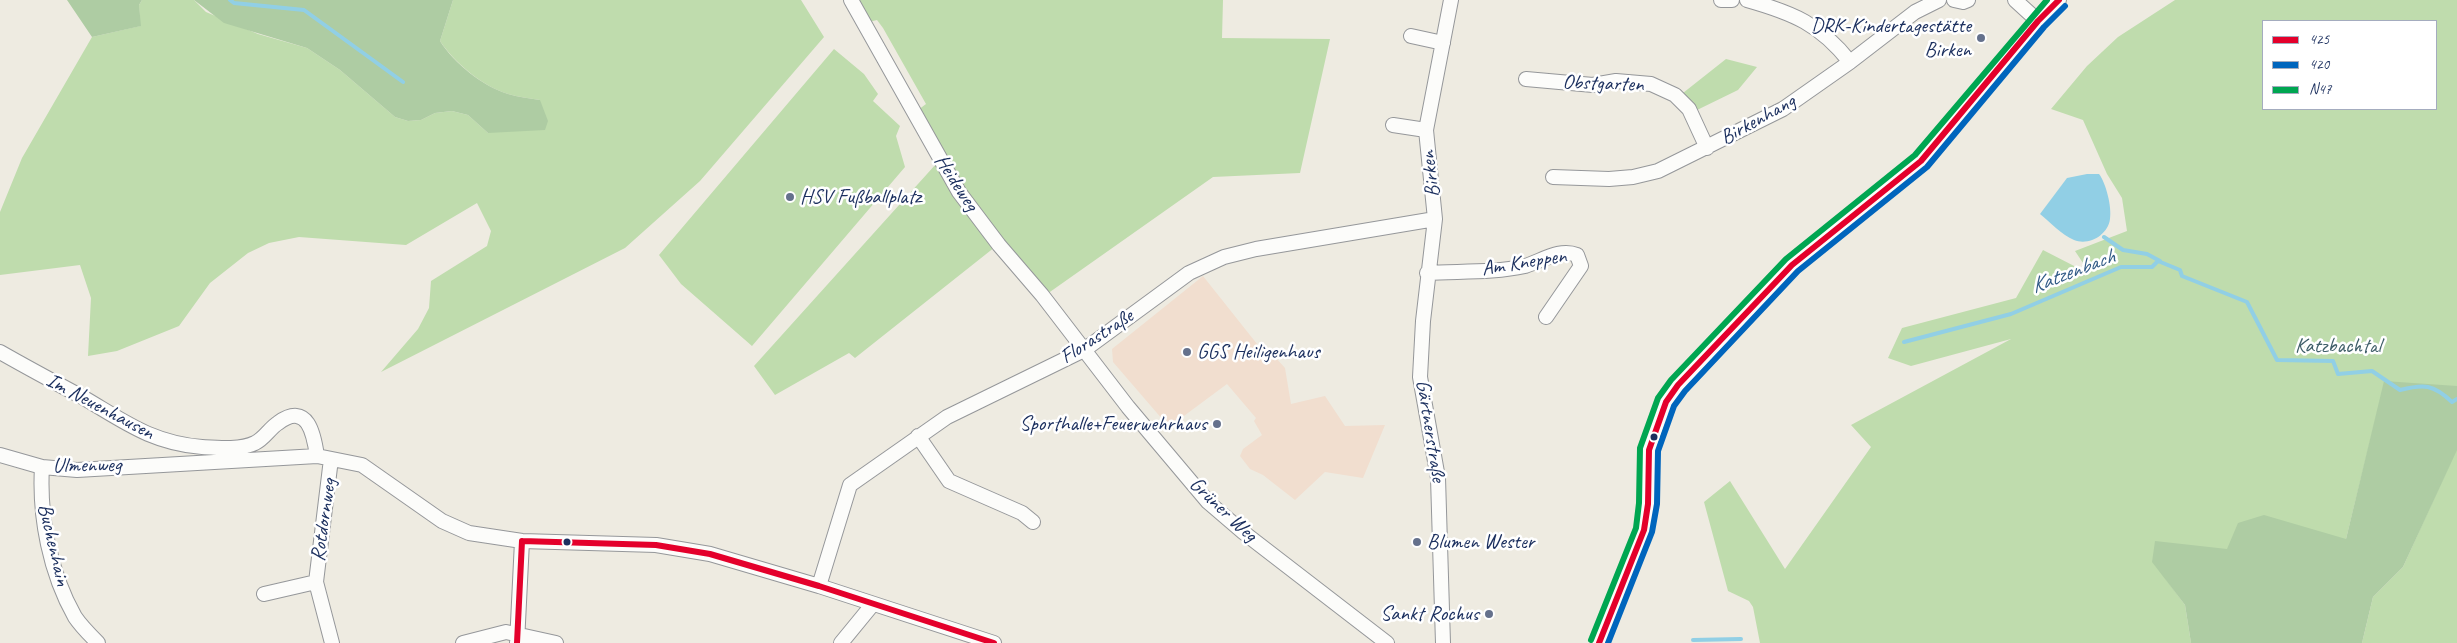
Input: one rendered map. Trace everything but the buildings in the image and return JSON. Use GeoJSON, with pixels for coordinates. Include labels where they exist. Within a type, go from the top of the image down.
{"type":"FeatureCollection","features":[{"type":"Feature","properties":{"kind":"street","name":"Heideweg"},"geometry":{"type":"LineString","coordinates":[[851,0],[959,192],[999,245],[1042,295],[1084,350]]}},
{"type":"Feature","properties":{"kind":"street","name":"Birken"},"geometry":{"type":"LineString","coordinates":[[1434,219],[1426,130],[1451,0]]}},
{"type":"Feature","properties":{"kind":"street"},"geometry":{"type":"LineString","coordinates":[[1720,0],[1732,0]]}},
{"type":"Feature","properties":{"kind":"street"},"geometry":{"type":"LineString","coordinates":[[1747,0],[1801,18],[1835,43],[1850,62]]}},
{"type":"Feature","properties":{"kind":"street","name":"Birkenhang"},"geometry":{"type":"LineString","coordinates":[[1553,177],[1633,177],[1658,171],[1783,109],[1850,62],[1915,12],[1939,0]]}},
{"type":"Feature","properties":{"kind":"street"},"geometry":{"type":"LineString","coordinates":[[1954,0],[1963,2],[1968,0]]}},
{"type":"Feature","properties":{"kind":"street"},"geometry":{"type":"LineString","coordinates":[[2014,0],[2038,21]]}},
{"type":"Feature","properties":{"kind":"street"},"geometry":{"type":"LineString","coordinates":[[1599,643],[1644,530],[1648,504],[1650,450],[1653,436],[1666,402],[1678,385],[1792,265],[1921,161],[2038,21],[2058,0]]}},
{"type":"Feature","properties":{"kind":"street"},"geometry":{"type":"LineString","coordinates":[[1411,36],[1443,43]]}},
{"type":"Feature","properties":{"kind":"street","name":"Obstgarten"},"geometry":{"type":"LineString","coordinates":[[1526,79],[1593,85],[1616,81],[1651,84],[1675,95],[1689,109],[1707,148]]}},
{"type":"Feature","properties":{"kind":"street","name":"Birken"},"geometry":{"type":"LineString","coordinates":[[1393,125],[1426,130]]}},
{"type":"Feature","properties":{"kind":"street","name":"Florastraße"},"geometry":{"type":"LineString","coordinates":[[819,586],[850,485],[947,417],[1084,350],[1181,278],[1203,265],[1256,249],[1434,219]]}},
{"type":"Feature","properties":{"kind":"street","name":"Gärtnerstraße"},"geometry":{"type":"LineString","coordinates":[[1434,219],[1427,273],[1420,377],[1438,478],[1443,643]]}},
{"type":"Feature","properties":{"kind":"street","name":"Am Kneppen"},"geometry":{"type":"LineString","coordinates":[[1427,273],[1525,266],[1561,253],[1577,255],[1581,266],[1546,317]]}},
{"type":"Feature","properties":{"kind":"street","name":"Grüner Weg"},"geometry":{"type":"LineString","coordinates":[[1084,350],[1128,407],[1208,502],[1243,532],[1387,643]]}},
{"type":"Feature","properties":{"kind":"street","name":"Im Neuenhausen"},"geometry":{"type":"LineString","coordinates":[[0,352],[84,398],[130,427],[164,440],[202,447],[232,448],[256,443],[279,421],[290,417],[301,417],[308,422],[314,433],[317,456]]}},
{"type":"Feature","properties":{"kind":"street"},"geometry":{"type":"LineString","coordinates":[[918,436],[949,481],[1022,513],[1033,522]]}},
{"type":"Feature","properties":{"kind":"street","name":"Ulmenweg"},"geometry":{"type":"LineString","coordinates":[[0,454],[42,467],[77,470],[317,456],[362,465],[454,527],[484,536],[522,541],[656,545],[710,554],[819,586],[994,643]]}},
{"type":"Feature","properties":{"kind":"street","name":"Rotdornweg"},"geometry":{"type":"LineString","coordinates":[[331,459],[316,582],[332,643]]}},
{"type":"Feature","properties":{"kind":"street","name":"Buchenhain"},"geometry":{"type":"LineString","coordinates":[[42,467],[41,486],[44,524],[58,583],[76,618],[98,643]]}},
{"type":"Feature","properties":{"kind":"street"},"geometry":{"type":"LineString","coordinates":[[517,638],[522,541]]}},
{"type":"Feature","properties":{"kind":"street","name":"Rotdornweg"},"geometry":{"type":"LineString","coordinates":[[264,594],[316,582]]}},
{"type":"Feature","properties":{"kind":"street"},"geometry":{"type":"LineString","coordinates":[[841,643],[873,604]]}},
{"type":"Feature","properties":{"kind":"street"},"geometry":{"type":"LineString","coordinates":[[462,643],[506,632],[517,638],[556,643]]}},
{"type":"Feature","properties":{"kind":"shaded area","name":"GGS Heiligenhaus"},"geometry":{"type":"Polygon","coordinates":[[[1203,276],[1265,354],[1276,358],[1285,368],[1291,404],[1325,396],[1345,426],[1385,425],[1363,478],[1325,472],[1295,500],[1263,475],[1250,469],[1240,456],[1243,449],[1262,435],[1254,421],[1256,418],[1227,384],[1169,427],[1113,362],[1112,349],[1203,276]]]}},
{"type":"Feature","properties":{"kind":"green space"},"geometry":{"type":"Polygon","coordinates":[[[67,0],[142,0],[139,5],[141,26],[92,37],[67,0]]]}},
{"type":"Feature","properties":{"kind":"green space"},"geometry":{"type":"Polygon","coordinates":[[[142,0],[194,0],[206,12],[258,34],[307,48],[340,70],[395,117],[408,121],[421,120],[435,113],[452,111],[468,115],[488,133],[540,100],[508,94],[479,80],[446,49],[440,41],[453,0],[801,0],[824,37],[700,181],[625,248],[381,372],[418,329],[429,308],[431,281],[487,246],[491,231],[477,203],[406,245],[299,237],[269,243],[248,253],[210,283],[179,326],[117,351],[88,356],[91,298],[80,265],[0,275],[0,212],[22,158],[92,37],[140,26],[139,5],[142,0]]]}},
{"type":"Feature","properties":{"kind":"green space"},"geometry":{"type":"Polygon","coordinates":[[[194,0],[453,0],[440,41],[461,65],[479,80],[508,94],[540,100],[548,121],[545,130],[488,133],[468,115],[452,111],[435,113],[421,120],[408,121],[395,117],[340,70],[307,48],[224,23],[194,0]]]}},
{"type":"Feature","properties":{"kind":"green space"},"geometry":{"type":"Polygon","coordinates":[[[856,0],[1223,0],[1222,38],[1330,39],[1300,173],[1213,177],[1047,294],[1003,242],[946,163],[918,110],[926,104],[883,28],[877,20],[869,22],[856,0]]]}},
{"type":"Feature","properties":{"kind":"green space","name":"Katzbachtal"},"geometry":{"type":"Polygon","coordinates":[[[2175,0],[2457,0],[2457,417],[2380,401],[2346,539],[2195,606],[2165,578],[2185,605],[2191,643],[1760,643],[1753,607],[1749,601],[1728,591],[1704,502],[1730,481],[1785,569],[1871,447],[1851,425],[2011,339],[1911,366],[1888,358],[1902,328],[2016,298],[2043,250],[2080,269],[2085,266],[2075,251],[2127,231],[2122,198],[2107,174],[2083,120],[2051,109],[2087,66],[2118,37],[2175,0]]]}},
{"type":"Feature","properties":{"kind":"green space","name":"HSV Fußballplatz"},"geometry":{"type":"Polygon","coordinates":[[[834,49],[864,74],[878,94],[873,101],[900,126],[896,136],[905,167],[752,346],[681,284],[659,255],[834,49]]]}},
{"type":"Feature","properties":{"kind":"green space"},"geometry":{"type":"Polygon","coordinates":[[[1726,59],[1757,67],[1738,90],[1695,111],[1683,93],[1726,59]]]}},
{"type":"Feature","properties":{"kind":"green space"},"geometry":{"type":"Polygon","coordinates":[[[936,164],[995,247],[855,358],[849,353],[775,395],[754,366],[936,164]]]}},
{"type":"Feature","properties":{"kind":"green space"},"geometry":{"type":"Polygon","coordinates":[[[2384,381],[2457,386],[2457,450],[2403,567],[2373,597],[2362,643],[2191,643],[2185,605],[2152,562],[2155,541],[2227,549],[2238,523],[2264,515],[2346,539],[2384,381]]]}},
{"type":"Feature","properties":{"kind":"green space"},"geometry":{"type":"Polygon","coordinates":[[[2457,448],[2457,643],[2362,643],[2373,597],[2403,567],[2457,448]]]}},
{"type":"Feature","properties":{"kind":"water"},"geometry":{"type":"Polygon","coordinates":[[[2099,174],[2102,178],[2109,202],[2110,219],[2106,230],[2102,234],[2086,242],[2074,240],[2065,235],[2040,214],[2067,178],[2099,174]]]}},
{"type":"Feature","properties":{"kind":"waterway"},"geometry":{"type":"LineString","coordinates":[[230,0],[234,3],[304,10],[403,82]]}},
{"type":"Feature","properties":{"kind":"waterway"},"geometry":{"type":"LineString","coordinates":[[2104,237],[2123,250],[2147,254],[2160,261]]}},
{"type":"Feature","properties":{"kind":"waterway","name":"Katzenbach"},"geometry":{"type":"LineString","coordinates":[[1904,342],[2011,314],[2121,267],[2152,267],[2158,261],[2180,270],[2182,276],[2247,302],[2277,360],[2333,361],[2338,374],[2372,371],[2400,390],[2422,386],[2434,389],[2452,402],[2457,399]]}},
{"type":"Feature","properties":{"kind":"waterway"},"geometry":{"type":"LineString","coordinates":[[1693,640],[1741,639]]}},
{"type":"Feature","properties":{"kind":"transit line","name":"N47"},"geometry":{"type":"LineString","coordinates":[[1591,640],[1636,528],[1639,503],[1640,448],[1658,398],[1671,380],[1786,259],[1915,155],[2047,0]]}},
{"type":"Feature","properties":{"kind":"transit line","name":"425"},"geometry":{"type":"LineString","coordinates":[[1599,643],[1644,530],[1648,504],[1649,450],[1666,402],[1678,385],[1792,265],[1921,161],[2038,21],[2059,0]]}},
{"type":"Feature","properties":{"kind":"transit line","name":"420"},"geometry":{"type":"LineString","coordinates":[[1608,643],[1652,532],[1657,504],[1658,451],[1674,406],[1685,391],[1798,271],[1927,167],[2044,27],[2065,6]]}},
{"type":"Feature","properties":{"kind":"transit line","name":"425"},"geometry":{"type":"LineString","coordinates":[[522,541],[656,545],[710,554],[819,586],[994,643]]}},
{"type":"Feature","properties":{"kind":"transit line","name":"425"},"geometry":{"type":"LineString","coordinates":[[517,643],[522,541]]}},
{"type":"Feature","properties":{"kind":"place","name":"DRK-Kindertagestätte Birken"},"geometry":{"type":"Point","coordinates":[1981,38]}},
{"type":"Feature","properties":{"kind":"place","name":"HSV Fußballplatz"},"geometry":{"type":"Point","coordinates":[790,197]}},
{"type":"Feature","properties":{"kind":"place","name":"GGS Heiligenhaus"},"geometry":{"type":"Point","coordinates":[1187,352]}},
{"type":"Feature","properties":{"kind":"place","name":"Sporthalle+Feuerwehrhaus"},"geometry":{"type":"Point","coordinates":[1217,424]}},
{"type":"Feature","properties":{"kind":"place","name":"Blumen Wester"},"geometry":{"type":"Point","coordinates":[1417,542]}},
{"type":"Feature","properties":{"kind":"place","name":"Sankt Rochus"},"geometry":{"type":"Point","coordinates":[1489,614]}}]}
